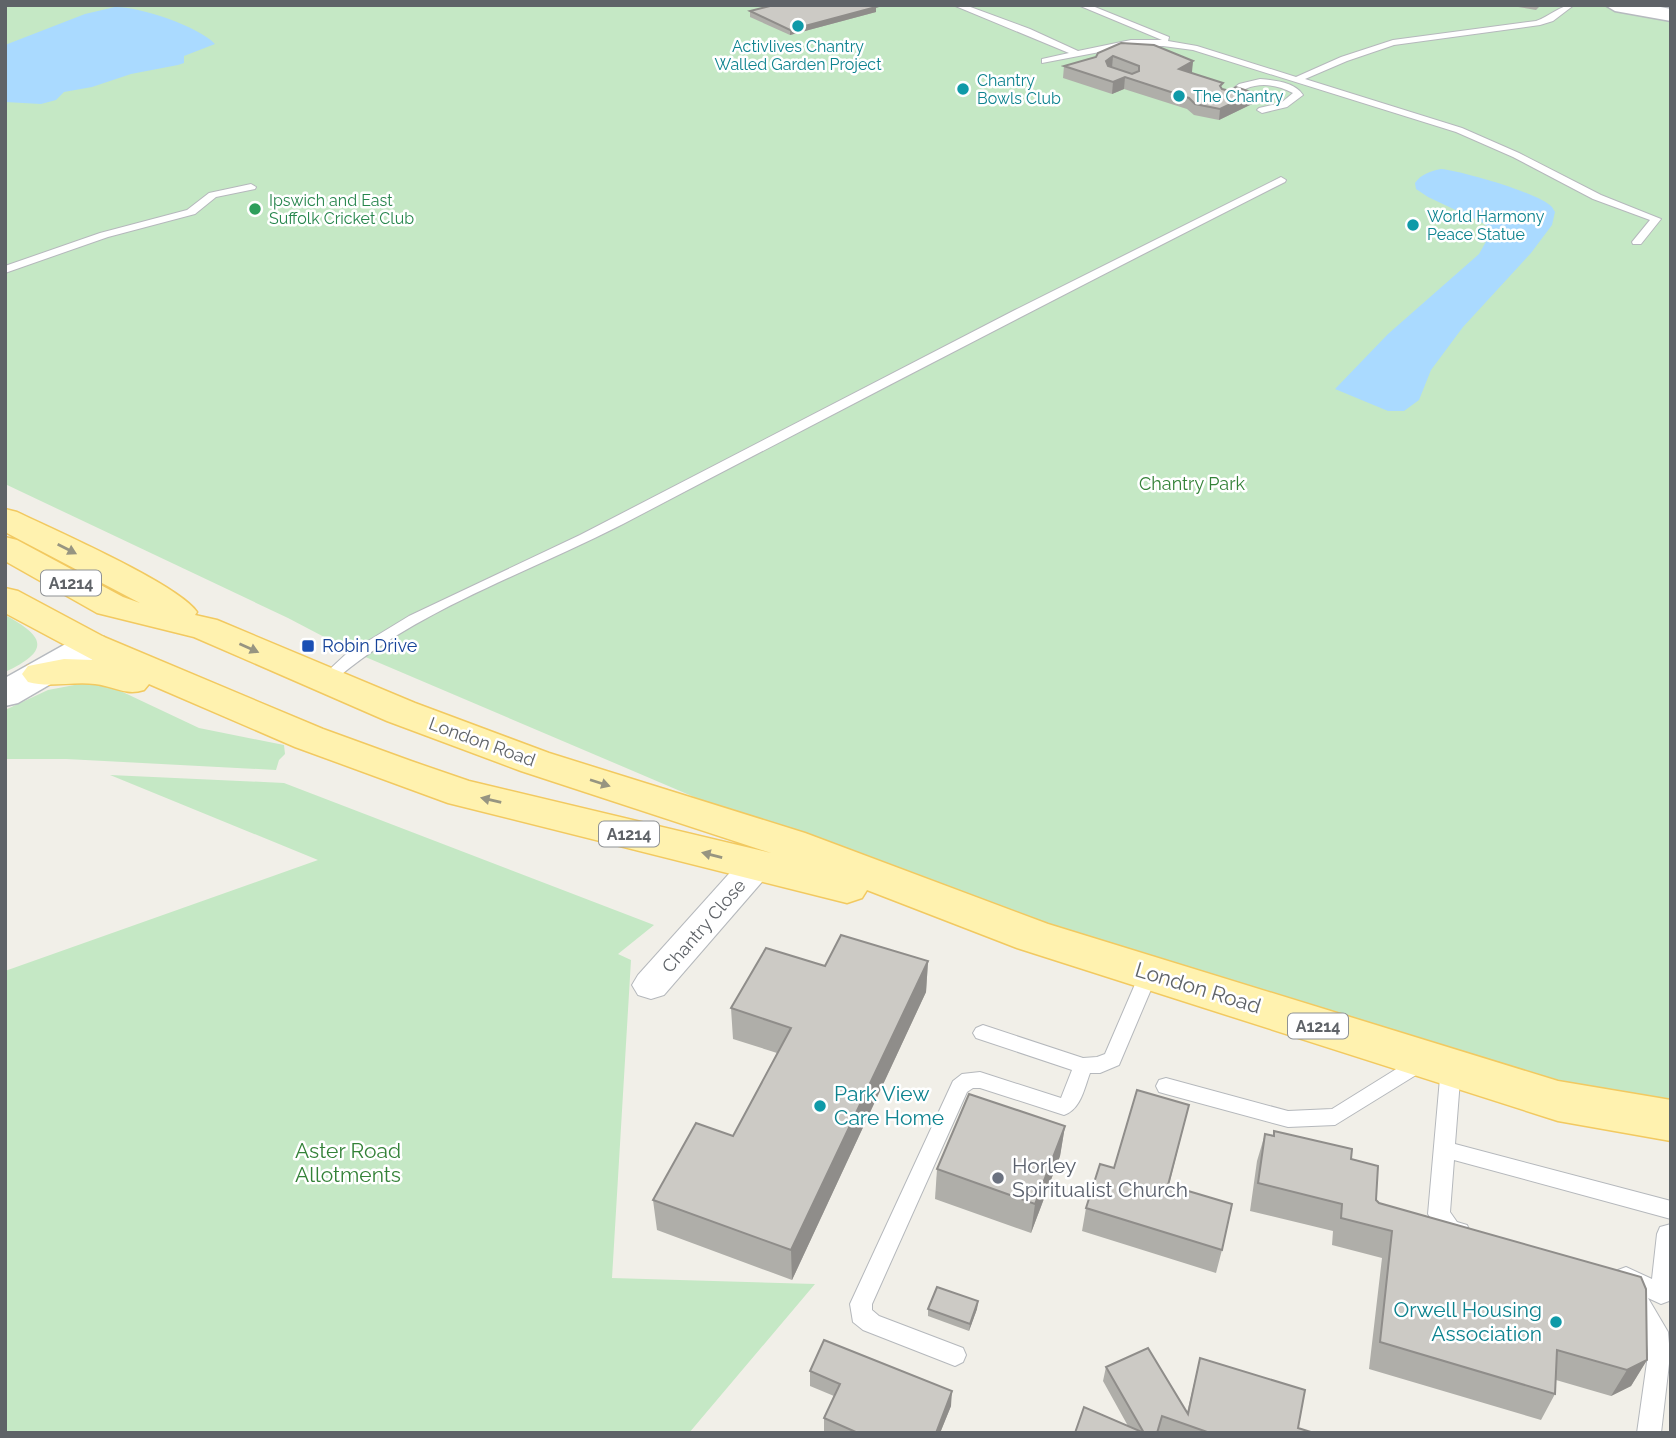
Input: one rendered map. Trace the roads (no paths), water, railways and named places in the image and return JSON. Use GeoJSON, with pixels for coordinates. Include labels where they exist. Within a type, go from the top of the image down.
{"type":"FeatureCollection","features":[{"type":"Feature","properties":{"kind":"main road"},"geometry":{"type":"LineString","coordinates":[[5,519],[134,584],[204,628]]}},
{"type":"Feature","properties":{"kind":"main road","name":"London Road"},"geometry":{"type":"LineString","coordinates":[[5,547],[110,605],[204,628],[324,681],[536,762],[790,844],[969,914],[1558,1101],[1671,1121]]}},
{"type":"Feature","properties":{"kind":"main road","name":"London Road"},"geometry":{"type":"LineString","coordinates":[[5,599],[91,645],[296,733],[462,793],[756,866],[969,914]]}},
{"type":"Feature","properties":{"kind":"main road"},"geometry":{"type":"LineString","coordinates":[[91,645],[138,614]]}},
{"type":"Feature","properties":{"kind":"main road"},"geometry":{"type":"LineString","coordinates":[[41,674],[85,670],[113,673],[155,694],[223,720],[296,733]]}},
{"type":"Feature","properties":{"kind":"street"},"geometry":{"type":"LineString","coordinates":[[1615,5],[1671,15]]}},
{"type":"Feature","properties":{"kind":"street"},"geometry":{"type":"LineString","coordinates":[[5,694],[91,645]]}},
{"type":"Feature","properties":{"kind":"street","name":"Chantry Close"},"geometry":{"type":"LineString","coordinates":[[651,985],[756,866]]}},
{"type":"Feature","properties":{"kind":"lane"},"geometry":{"type":"LineString","coordinates":[[957,5],[1027,31],[1077,53],[1092,63]]}},
{"type":"Feature","properties":{"kind":"lane"},"geometry":{"type":"LineString","coordinates":[[1082,5],[1178,45]]}},
{"type":"Feature","properties":{"kind":"lane"},"geometry":{"type":"LineString","coordinates":[[1285,85],[1393,43],[1537,23],[1550,19],[1570,5]]}},
{"type":"Feature","properties":{"kind":"lane"},"geometry":{"type":"LineString","coordinates":[[1064,68],[1045,61],[1130,43],[1194,46],[1459,130],[1516,155],[1597,197],[1656,219],[1637,242]]}},
{"type":"Feature","properties":{"kind":"lane"},"geometry":{"type":"LineString","coordinates":[[1226,98],[1235,89],[1248,83],[1285,85],[1297,92],[1296,99],[1262,110]]}},
{"type":"Feature","properties":{"kind":"lane"},"geometry":{"type":"LineString","coordinates":[[324,681],[370,645],[454,599],[547,558],[1049,296],[1281,180]]}},
{"type":"Feature","properties":{"kind":"lane"},"geometry":{"type":"LineString","coordinates":[[5,270],[104,235],[191,212],[214,195],[251,187]]}},
{"type":"Feature","properties":{"kind":"lane"},"geometry":{"type":"LineString","coordinates":[[983,1032],[1083,1066],[1100,1065],[1112,1059],[1149,973]]}},
{"type":"Feature","properties":{"kind":"lane"},"geometry":{"type":"LineString","coordinates":[[1166,1086],[1288,1119],[1335,1117],[1438,1063],[1443,1149],[1439,1214],[1450,1229],[1477,1236]]}},
{"type":"Feature","properties":{"kind":"lane"},"geometry":{"type":"LineString","coordinates":[[955,1355],[871,1323],[861,1315],[862,1304],[960,1087],[969,1080],[980,1080],[1064,1107],[1069,1102],[1083,1066]]}},
{"type":"Feature","properties":{"kind":"lane"},"geometry":{"type":"LineString","coordinates":[[1443,1149],[1671,1210]]}},
{"type":"Feature","properties":{"kind":"lane"},"geometry":{"type":"LineString","coordinates":[[1603,1268],[1661,1294],[1671,1233]]}},
{"type":"Feature","properties":{"kind":"lane"},"geometry":{"type":"LineString","coordinates":[[1638,1283],[1636,1300],[1657,1332],[1659,1355],[1649,1433]]}},
{"type":"Feature","properties":{"kind":"water"},"geometry":{"type":"Polygon","coordinates":[[[115,7],[139,10],[183,24],[215,44],[184,56],[184,63],[64,92],[56,100],[41,104],[5,102],[5,45],[85,14],[115,7]]]}},
{"type":"Feature","properties":{"kind":"water"},"geometry":{"type":"Polygon","coordinates":[[[1441,169],[1517,189],[1544,201],[1555,212],[1552,225],[1531,253],[1463,327],[1431,370],[1419,400],[1404,411],[1388,411],[1335,389],[1388,334],[1479,254],[1488,238],[1489,228],[1483,223],[1416,189],[1415,183],[1420,177],[1441,169]]]}},
{"type":"Feature","properties":{"kind":"place","name":"Activlives Chantry Walled Garden Project"},"geometry":{"type":"Point","coordinates":[798,26]}},
{"type":"Feature","properties":{"kind":"place","name":"Chantry Bowls Club"},"geometry":{"type":"Point","coordinates":[963,89]}},
{"type":"Feature","properties":{"kind":"place","name":"The Chantry"},"geometry":{"type":"Point","coordinates":[1179,96]}},
{"type":"Feature","properties":{"kind":"place","name":"Ipswich and East Suffolk Cricket Club"},"geometry":{"type":"Point","coordinates":[255,209]}},
{"type":"Feature","properties":{"kind":"place","name":"World Harmony Peace Statue"},"geometry":{"type":"Point","coordinates":[1413,225]}},
{"type":"Feature","properties":{"kind":"place","name":"Robin Drive"},"geometry":{"type":"Point","coordinates":[308,646]}},
{"type":"Feature","properties":{"kind":"place","name":"Park View Care Home"},"geometry":{"type":"Point","coordinates":[820,1106]}},
{"type":"Feature","properties":{"kind":"place","name":"Horley Spiritualist Church"},"geometry":{"type":"Point","coordinates":[998,1178]}},
{"type":"Feature","properties":{"kind":"place","name":"Orwell Housing Association"},"geometry":{"type":"Point","coordinates":[1556,1322]}},
{"type":"Feature","properties":{"kind":"park label","name":"Chantry Park"},"geometry":{"type":"Point","coordinates":[1192,484]}},
{"type":"Feature","properties":{"kind":"park label","name":"Aster Road Allotments"},"geometry":{"type":"Point","coordinates":[348,1163]}}]}
